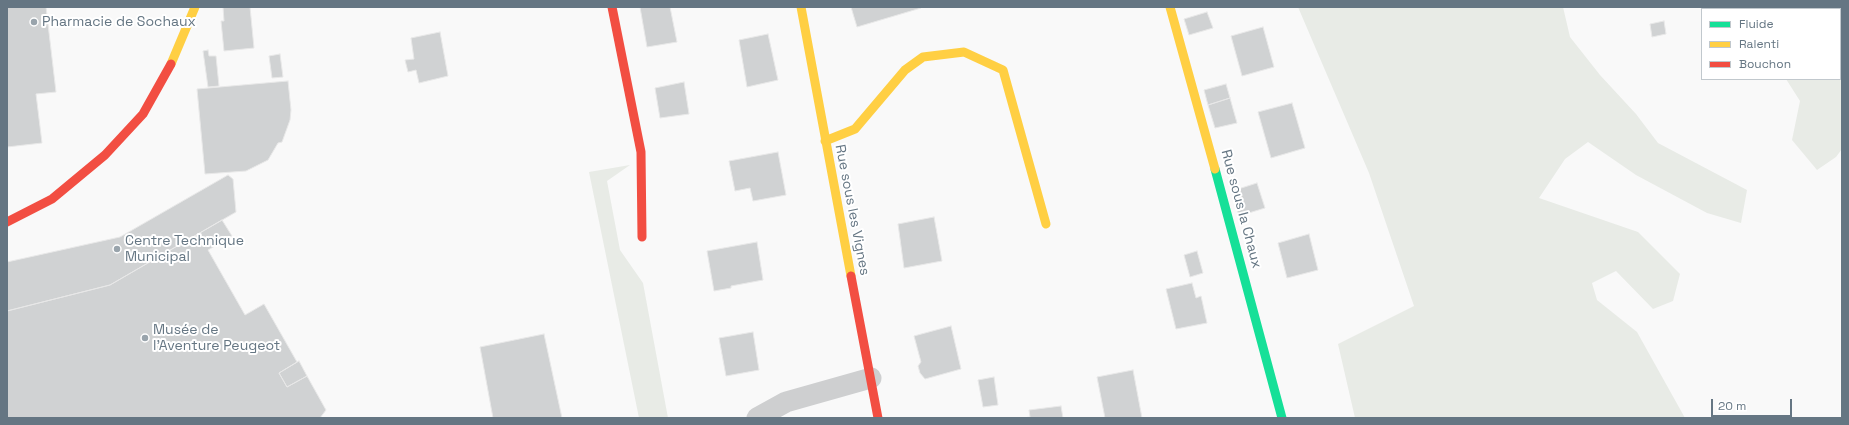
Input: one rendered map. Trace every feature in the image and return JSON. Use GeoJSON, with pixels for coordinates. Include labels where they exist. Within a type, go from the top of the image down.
{"type":"FeatureCollection","features":[{"type":"Feature","properties":{"kind":"street"},"geometry":{"type":"LineString","coordinates":[[7,222],[52,199],[105,155],[143,114],[174,59],[195,7]]}},
{"type":"Feature","properties":{"kind":"street"},"geometry":{"type":"LineString","coordinates":[[612,7],[641,152],[642,236]]}},
{"type":"Feature","properties":{"kind":"street","name":"Rue sous les Vignes"},"geometry":{"type":"LineString","coordinates":[[801,7],[878,418]]}},
{"type":"Feature","properties":{"kind":"street","name":"Rue sous la Chaux"},"geometry":{"type":"LineString","coordinates":[[1170,7],[1237,246],[1282,418]]}},
{"type":"Feature","properties":{"kind":"street"},"geometry":{"type":"LineString","coordinates":[[825,141],[855,129],[904,70],[923,57],[964,52],[1003,70],[1046,224]]}},
{"type":"Feature","properties":{"kind":"street"},"geometry":{"type":"LineString","coordinates":[[757,418],[786,402],[871,378]]}},
{"type":"Feature","properties":{"kind":"shaded area"},"geometry":{"type":"Polygon","coordinates":[[[1298,7],[1563,7],[1570,37],[1600,75],[1636,114],[1658,143],[1747,190],[1741,223],[1707,213],[1636,175],[1588,142],[1565,159],[1539,198],[1638,232],[1680,274],[1673,301],[1653,309],[1616,271],[1592,283],[1597,300],[1637,332],[1685,418],[1355,418],[1338,344],[1414,306],[1369,173],[1298,7]]]}},
{"type":"Feature","properties":{"kind":"shaded area"},"geometry":{"type":"Polygon","coordinates":[[[1842,7],[1842,149],[1836,157],[1817,170],[1792,140],[1800,101],[1787,80],[1841,80],[1841,8],[1818,8],[1842,7]]]}},
{"type":"Feature","properties":{"kind":"shaded area"},"geometry":{"type":"Polygon","coordinates":[[[630,165],[607,181],[620,250],[643,283],[668,418],[639,418],[589,172],[630,165]]]}},
{"type":"Feature","properties":{"kind":"building"},"geometry":{"type":"Polygon","coordinates":[[[7,7],[46,7],[56,92],[36,94],[42,143],[7,147],[7,7]]]}},
{"type":"Feature","properties":{"kind":"building"},"geometry":{"type":"Polygon","coordinates":[[[223,7],[250,7],[254,48],[224,51],[221,21],[224,21],[223,7]]]}},
{"type":"Feature","properties":{"kind":"building"},"geometry":{"type":"Polygon","coordinates":[[[640,7],[670,7],[677,42],[647,47],[640,7]]]}},
{"type":"Feature","properties":{"kind":"building"},"geometry":{"type":"Polygon","coordinates":[[[851,7],[921,7],[921,8],[857,27],[851,7]]]}},
{"type":"Feature","properties":{"kind":"building"},"geometry":{"type":"Polygon","coordinates":[[[1207,12],[1213,28],[1189,35],[1184,19],[1207,12]]]}},
{"type":"Feature","properties":{"kind":"building"},"geometry":{"type":"Polygon","coordinates":[[[1664,21],[1666,34],[1652,37],[1650,24],[1664,21]]]}},
{"type":"Feature","properties":{"kind":"building"},"geometry":{"type":"Polygon","coordinates":[[[1263,27],[1274,67],[1242,76],[1231,36],[1263,27]]]}},
{"type":"Feature","properties":{"kind":"building"},"geometry":{"type":"Polygon","coordinates":[[[440,32],[448,76],[419,83],[416,70],[408,72],[405,60],[414,59],[411,38],[440,32]]]}},
{"type":"Feature","properties":{"kind":"building"},"geometry":{"type":"Polygon","coordinates":[[[768,34],[778,80],[747,87],[739,40],[768,34]]]}},
{"type":"Feature","properties":{"kind":"building"},"geometry":{"type":"Polygon","coordinates":[[[208,50],[209,56],[216,56],[219,86],[208,87],[203,51],[208,50]]]}},
{"type":"Feature","properties":{"kind":"building"},"geometry":{"type":"Polygon","coordinates":[[[280,54],[283,77],[272,78],[269,56],[280,54]]]}},
{"type":"Feature","properties":{"kind":"building"},"geometry":{"type":"Polygon","coordinates":[[[288,81],[291,110],[290,120],[282,142],[278,143],[268,160],[246,171],[205,174],[197,89],[288,81]]]}},
{"type":"Feature","properties":{"kind":"building"},"geometry":{"type":"Polygon","coordinates":[[[684,82],[689,114],[660,118],[655,88],[684,82]]]}},
{"type":"Feature","properties":{"kind":"building"},"geometry":{"type":"Polygon","coordinates":[[[1226,84],[1230,98],[1208,105],[1204,90],[1226,84]]]}},
{"type":"Feature","properties":{"kind":"building"},"geometry":{"type":"Polygon","coordinates":[[[1230,98],[1237,123],[1215,128],[1208,105],[1230,98]]]}},
{"type":"Feature","properties":{"kind":"building"},"geometry":{"type":"Polygon","coordinates":[[[1292,103],[1305,148],[1271,158],[1258,112],[1292,103]]]}},
{"type":"Feature","properties":{"kind":"building"},"geometry":{"type":"Polygon","coordinates":[[[778,152],[786,195],[753,201],[750,188],[735,191],[729,161],[778,152]]]}},
{"type":"Feature","properties":{"kind":"building","name":"Centre Technique Municipal"},"geometry":{"type":"Polygon","coordinates":[[[228,175],[233,179],[236,212],[110,285],[7,311],[7,262],[120,237],[228,175]]]}},
{"type":"Feature","properties":{"kind":"building"},"geometry":{"type":"Polygon","coordinates":[[[1257,183],[1265,208],[1239,216],[1232,191],[1257,183]]]}},
{"type":"Feature","properties":{"kind":"building"},"geometry":{"type":"Polygon","coordinates":[[[934,217],[942,261],[904,268],[898,224],[934,217]]]}},
{"type":"Feature","properties":{"kind":"building","name":"Musée de l'Aventure Peugeot"},"geometry":{"type":"Polygon","coordinates":[[[222,220],[232,236],[208,250],[245,315],[264,304],[297,362],[279,373],[287,387],[307,376],[326,410],[320,418],[7,418],[7,311],[110,285],[222,220]]]}},
{"type":"Feature","properties":{"kind":"building"},"geometry":{"type":"Polygon","coordinates":[[[1309,234],[1318,270],[1287,278],[1278,243],[1309,234]]]}},
{"type":"Feature","properties":{"kind":"building"},"geometry":{"type":"Polygon","coordinates":[[[757,242],[763,280],[714,291],[707,251],[757,242]]]}},
{"type":"Feature","properties":{"kind":"building"},"geometry":{"type":"Polygon","coordinates":[[[1197,251],[1203,273],[1190,277],[1184,255],[1197,251]]]}},
{"type":"Feature","properties":{"kind":"building"},"geometry":{"type":"Polygon","coordinates":[[[1192,283],[1196,298],[1201,296],[1207,323],[1176,329],[1166,289],[1192,283]]]}},
{"type":"Feature","properties":{"kind":"building"},"geometry":{"type":"Polygon","coordinates":[[[951,326],[961,369],[925,379],[920,373],[918,366],[921,362],[914,336],[951,326]]]}},
{"type":"Feature","properties":{"kind":"building"},"geometry":{"type":"Polygon","coordinates":[[[753,332],[759,370],[726,376],[719,338],[753,332]]]}},
{"type":"Feature","properties":{"kind":"building"},"geometry":{"type":"Polygon","coordinates":[[[544,334],[562,418],[493,418],[480,347],[544,334]]]}},
{"type":"Feature","properties":{"kind":"building"},"geometry":{"type":"Polygon","coordinates":[[[299,361],[307,376],[287,387],[279,373],[299,361]]]}},
{"type":"Feature","properties":{"kind":"building"},"geometry":{"type":"Polygon","coordinates":[[[1133,370],[1142,418],[1105,418],[1097,377],[1133,370]]]}},
{"type":"Feature","properties":{"kind":"building"},"geometry":{"type":"Polygon","coordinates":[[[994,377],[998,405],[983,407],[978,380],[994,377]]]}},
{"type":"Feature","properties":{"kind":"building"},"geometry":{"type":"Polygon","coordinates":[[[1061,406],[1063,418],[1023,418],[1030,417],[1029,410],[1061,406]]]}},
{"type":"Feature","properties":{"kind":"traffic: fast"},"geometry":{"type":"LineString","coordinates":[[1215,169],[1282,418]]}},
{"type":"Feature","properties":{"kind":"traffic: slow"},"geometry":{"type":"LineString","coordinates":[[171,64],[195,7]]}},
{"type":"Feature","properties":{"kind":"traffic: slow"},"geometry":{"type":"LineString","coordinates":[[801,7],[851,276]]}},
{"type":"Feature","properties":{"kind":"traffic: slow"},"geometry":{"type":"LineString","coordinates":[[1170,7],[1215,169]]}},
{"type":"Feature","properties":{"kind":"traffic: slow"},"geometry":{"type":"LineString","coordinates":[[825,141],[855,129],[905,70],[923,57],[964,52],[1003,70],[1046,224]]}},
{"type":"Feature","properties":{"kind":"traffic: jam"},"geometry":{"type":"LineString","coordinates":[[612,7],[641,152],[642,237]]}},
{"type":"Feature","properties":{"kind":"traffic: jam"},"geometry":{"type":"LineString","coordinates":[[7,222],[52,199],[105,155],[143,114],[171,64]]}},
{"type":"Feature","properties":{"kind":"traffic: jam"},"geometry":{"type":"LineString","coordinates":[[851,276],[878,418]]}},
{"type":"Feature","properties":{"kind":"place","name":"Pharmacie de Sochaux"},"geometry":{"type":"Point","coordinates":[34,22]}},
{"type":"Feature","properties":{"kind":"place","name":"Centre Technique Municipal"},"geometry":{"type":"Point","coordinates":[117,249]}},
{"type":"Feature","properties":{"kind":"place","name":"Musée de l'Aventure Peugeot"},"geometry":{"type":"Point","coordinates":[145,338]}}]}
